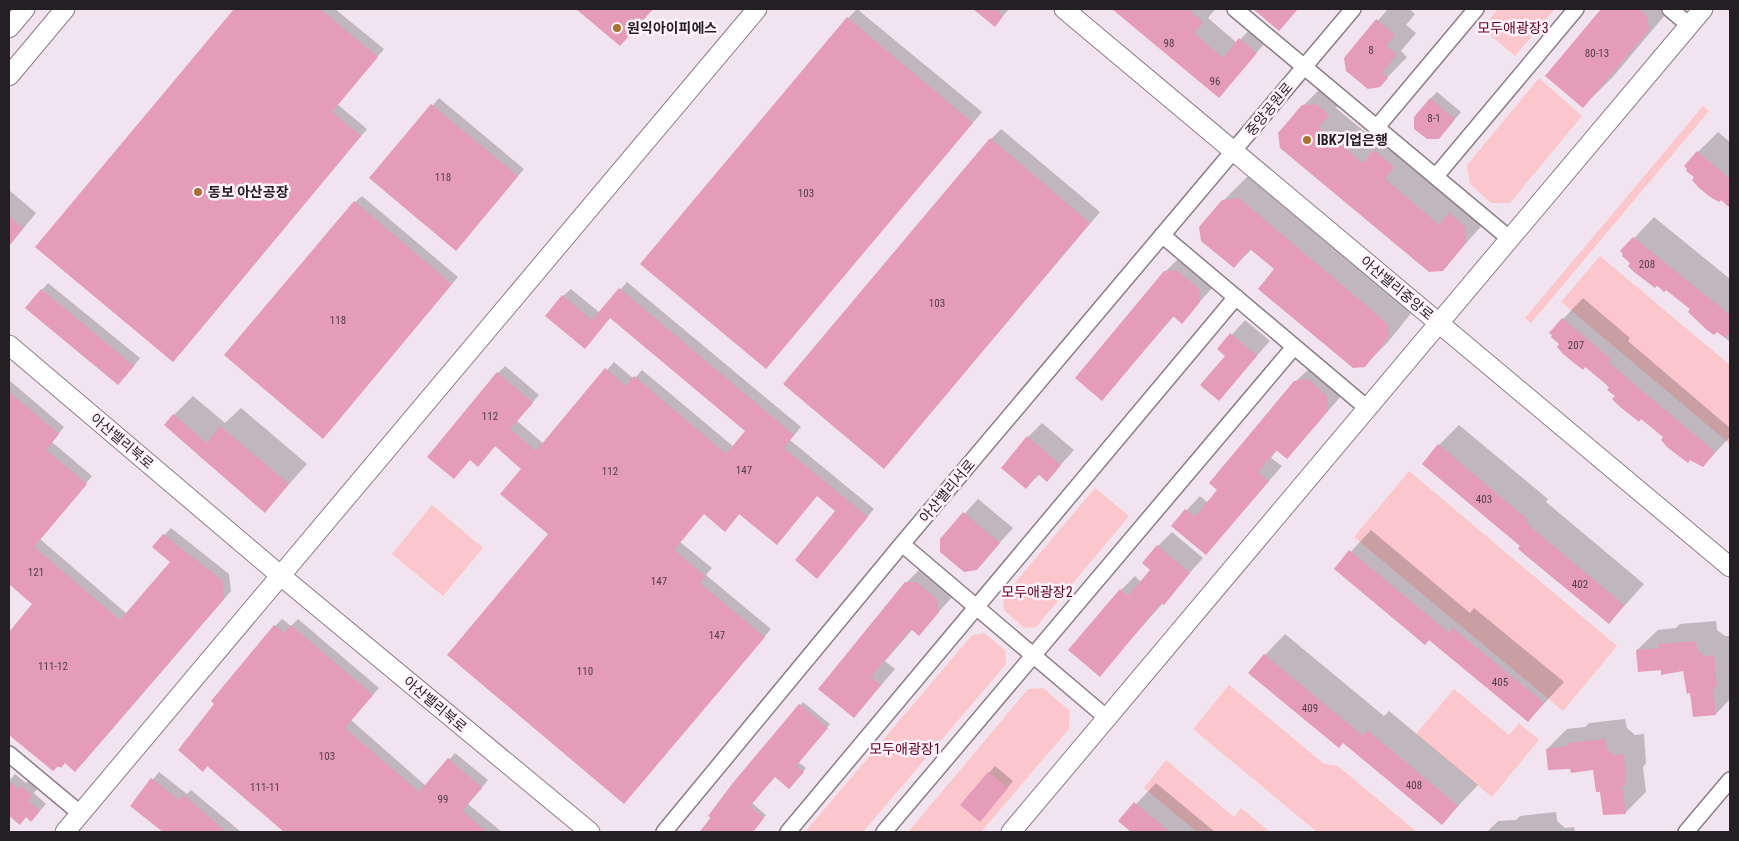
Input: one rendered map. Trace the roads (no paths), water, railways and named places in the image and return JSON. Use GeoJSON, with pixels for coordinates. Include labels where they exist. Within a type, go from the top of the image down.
{"type":"FeatureCollection","features":[{"type":"Feature","properties":{"kind":"street"},"geometry":{"type":"LineString","coordinates":[[9,28],[25,9]]}},
{"type":"Feature","properties":{"kind":"street"},"geometry":{"type":"LineString","coordinates":[[9,76],[65,9]]}},
{"type":"Feature","properties":{"kind":"street"},"geometry":{"type":"LineString","coordinates":[[65,832],[757,9]]}},
{"type":"Feature","properties":{"kind":"street","name":"아산밸리중앙로"},"geometry":{"type":"LineString","coordinates":[[1064,9],[1730,567]]}},
{"type":"Feature","properties":{"kind":"street"},"geometry":{"type":"LineString","coordinates":[[1235,9],[1510,239]]}},
{"type":"Feature","properties":{"kind":"street","name":"중앙공원로"},"geometry":{"type":"LineString","coordinates":[[1233,152],[1353,9]]}},
{"type":"Feature","properties":{"kind":"street"},"geometry":{"type":"LineString","coordinates":[[1377,127],[1476,9]]}},
{"type":"Feature","properties":{"kind":"street"},"geometry":{"type":"LineString","coordinates":[[1436,176],[1576,9]]}},
{"type":"Feature","properties":{"kind":"street"},"geometry":{"type":"LineString","coordinates":[[1670,9],[1689,25]]}},
{"type":"Feature","properties":{"kind":"street"},"geometry":{"type":"LineString","coordinates":[[1011,832],[1703,9]]}},
{"type":"Feature","properties":{"kind":"street","name":"아산밸리서로"},"geometry":{"type":"LineString","coordinates":[[664,832],[902,544],[1233,152]]}},
{"type":"Feature","properties":{"kind":"street"},"geometry":{"type":"LineString","coordinates":[[1162,235],[1367,408]]}},
{"type":"Feature","properties":{"kind":"street"},"geometry":{"type":"LineString","coordinates":[[788,832],[1236,298]]}},
{"type":"Feature","properties":{"kind":"street","name":"아산밸리북로"},"geometry":{"type":"LineString","coordinates":[[9,345],[281,576],[590,832]]}},
{"type":"Feature","properties":{"kind":"street"},"geometry":{"type":"LineString","coordinates":[[884,832],[1294,347]]}},
{"type":"Feature","properties":{"kind":"street"},"geometry":{"type":"LineString","coordinates":[[902,544],[1107,718]]}},
{"type":"Feature","properties":{"kind":"street"},"geometry":{"type":"LineString","coordinates":[[9,754],[81,814]]}},
{"type":"Feature","properties":{"kind":"street"},"geometry":{"type":"LineString","coordinates":[[1686,832],[1730,780]]}},
{"type":"Feature","properties":{"kind":"place","name":"원익아이피에스"},"geometry":{"type":"Point","coordinates":[617,28]}},
{"type":"Feature","properties":{"kind":"place","name":"IBK기업은행"},"geometry":{"type":"Point","coordinates":[1307,140]}},
{"type":"Feature","properties":{"kind":"place","name":"동보 아산공장"},"geometry":{"type":"Point","coordinates":[198,192]}},
{"type":"Feature","properties":{"kind":"park label","name":"모두애광장3"},"geometry":{"type":"Point","coordinates":[1513,28]}},
{"type":"Feature","properties":{"kind":"park label","name":"모두애광장2"},"geometry":{"type":"Point","coordinates":[1037,592]}},
{"type":"Feature","properties":{"kind":"park label","name":"모두애광장1"},"geometry":{"type":"Point","coordinates":[905,749]}}]}
